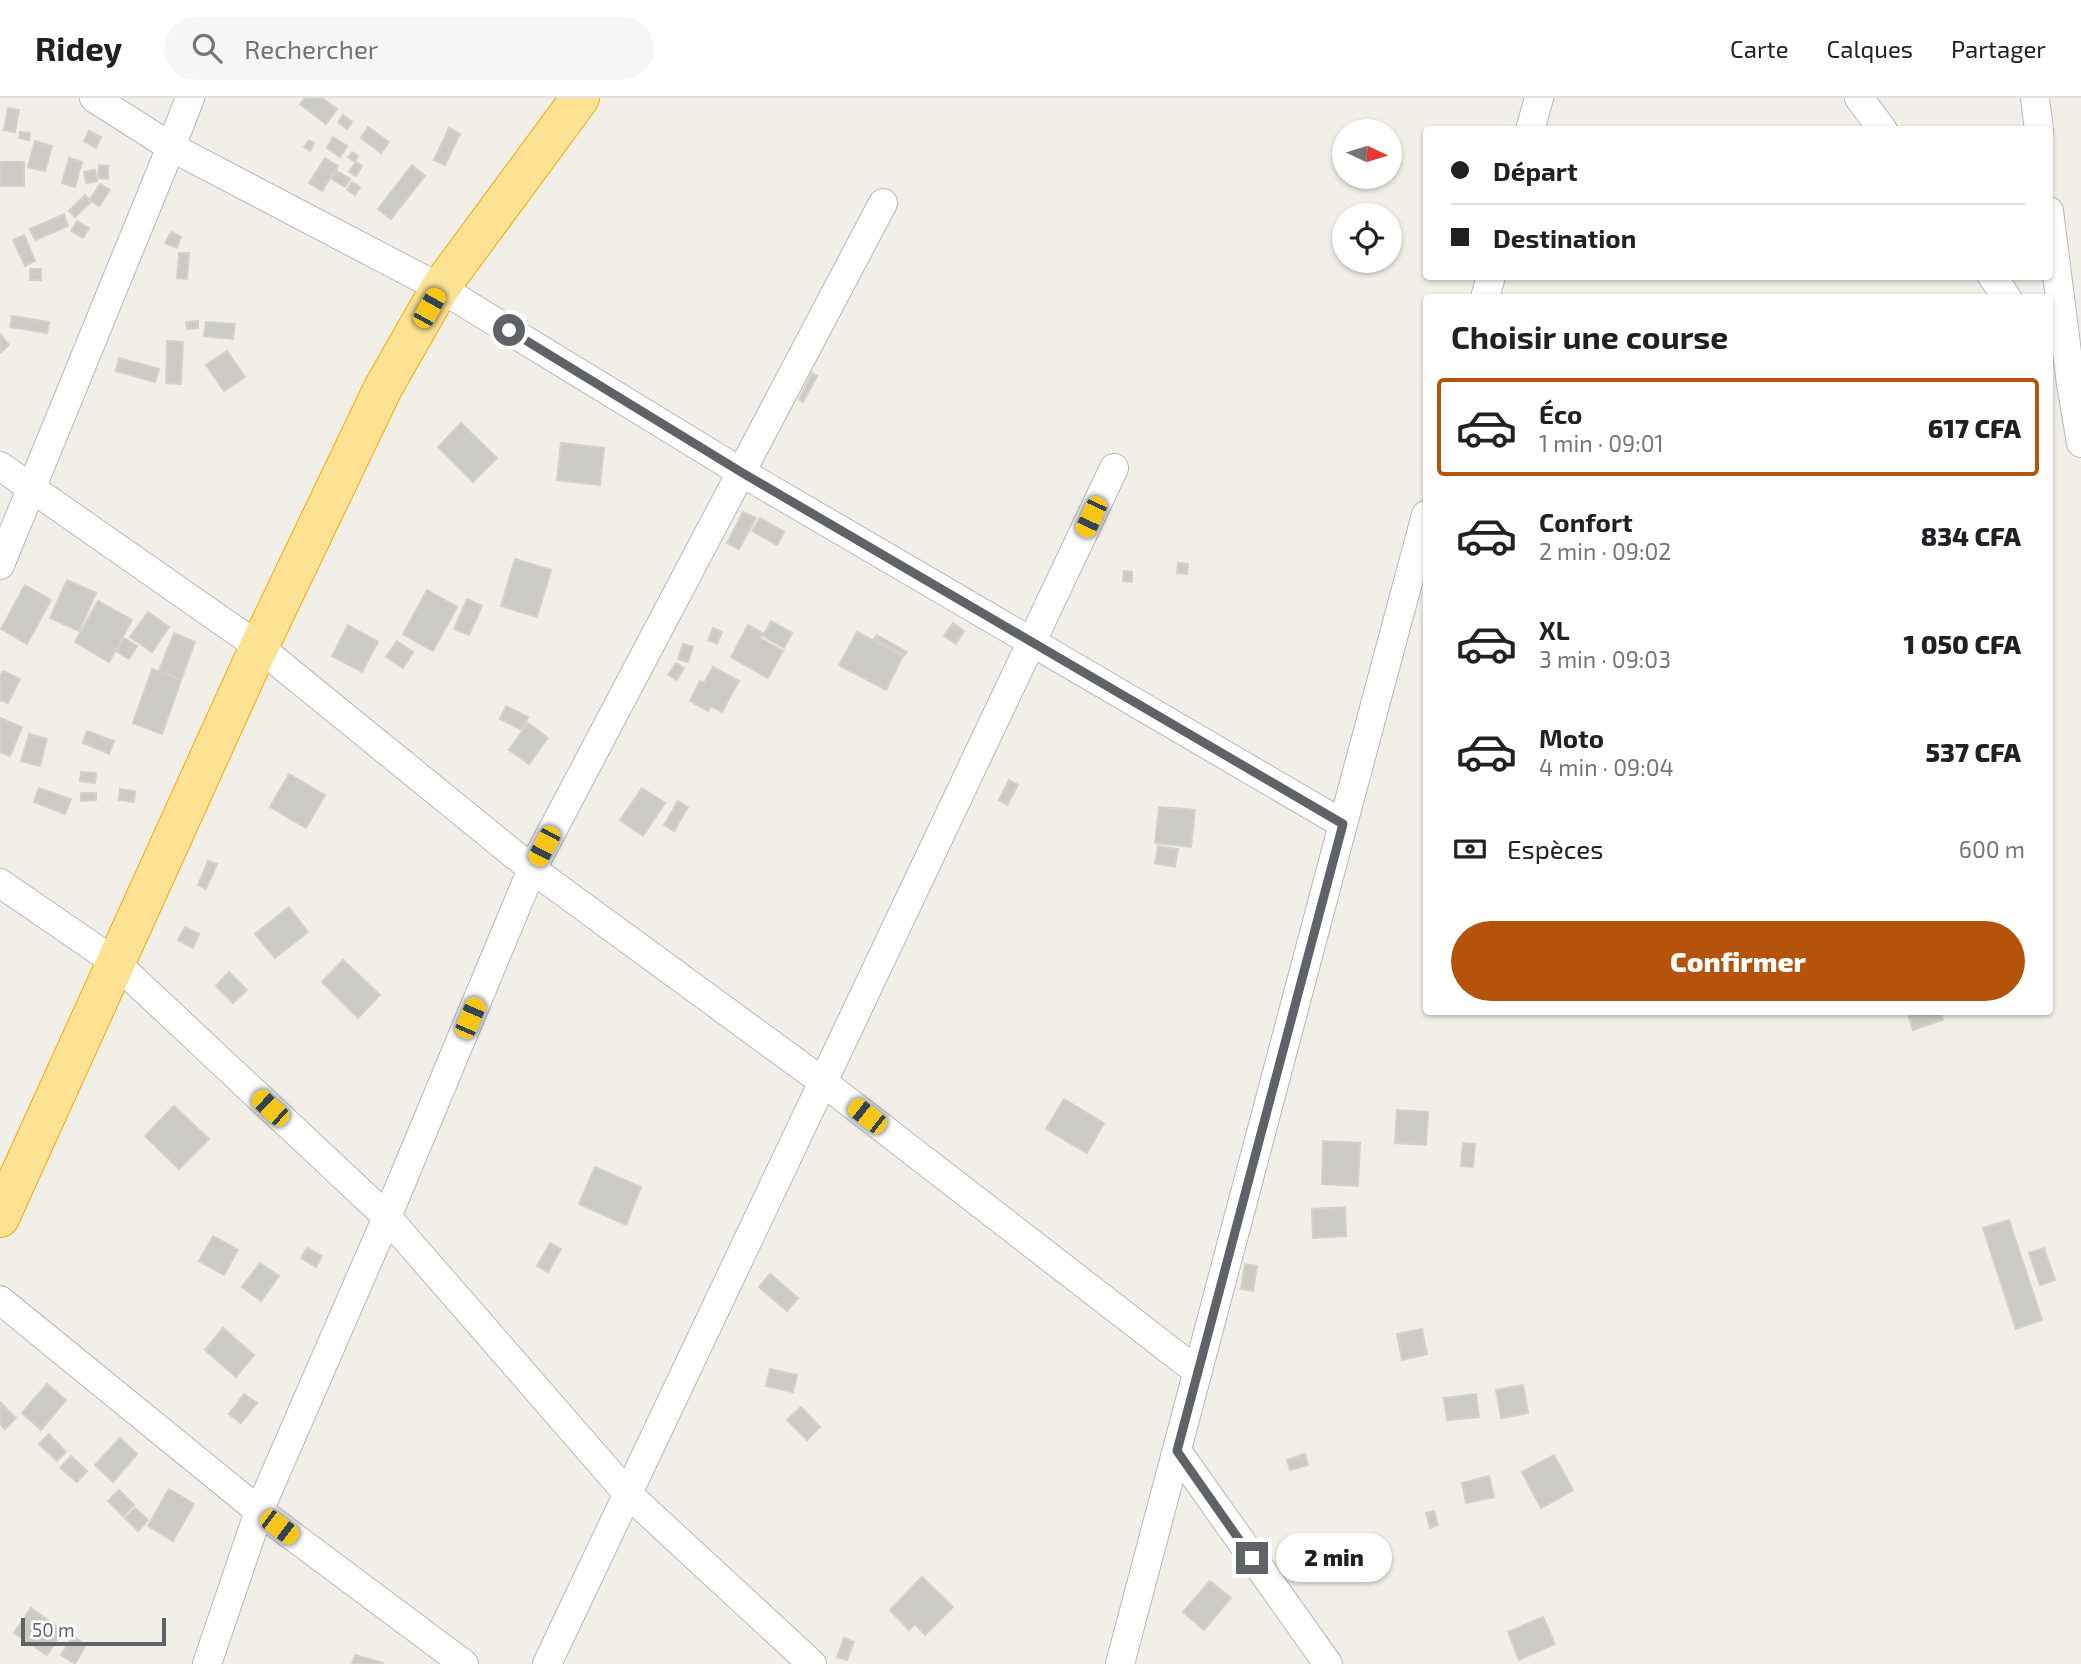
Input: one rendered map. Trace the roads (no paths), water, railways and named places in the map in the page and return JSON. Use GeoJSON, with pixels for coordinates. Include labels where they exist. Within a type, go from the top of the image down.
{"type":"FeatureCollection","features":[{"type":"Feature","properties":{"kind":"highway"},"geometry":{"type":"LineString","coordinates":[[0,1218],[259,647],[383,388],[440,288],[580,98]]}},
{"type":"Feature","properties":{"kind":"street"},"geometry":{"type":"LineString","coordinates":[[94,98],[171,147],[440,288],[741,472],[1343,824]]}},
{"type":"Feature","properties":{"kind":"street"},"geometry":{"type":"LineString","coordinates":[[0,565],[190,98]]}},
{"type":"Feature","properties":{"kind":"street"},"geometry":{"type":"LineString","coordinates":[[1532,126],[1539,98]]}},
{"type":"Feature","properties":{"kind":"street"},"geometry":{"type":"LineString","coordinates":[[1860,98],[1880,126]]}},
{"type":"Feature","properties":{"kind":"street"},"geometry":{"type":"LineString","coordinates":[[2035,98],[2038,126]]}},
{"type":"Feature","properties":{"kind":"street"},"geometry":{"type":"LineString","coordinates":[[207,1664],[259,1511],[387,1217],[532,869],[883,203]]}},
{"type":"Feature","properties":{"kind":"street"},"geometry":{"type":"LineString","coordinates":[[2053,242],[2081,443]]}},
{"type":"Feature","properties":{"kind":"street"},"geometry":{"type":"LineString","coordinates":[[2053,359],[2071,384]]}},
{"type":"Feature","properties":{"kind":"street"},"geometry":{"type":"LineString","coordinates":[[0,466],[259,647],[532,869],[823,1082],[1198,1371]]}},
{"type":"Feature","properties":{"kind":"street"},"geometry":{"type":"LineString","coordinates":[[547,1664],[1114,468]]}},
{"type":"Feature","properties":{"kind":"street"},"geometry":{"type":"LineString","coordinates":[[1120,1664],[1423,526]]}},
{"type":"Feature","properties":{"kind":"street"},"geometry":{"type":"LineString","coordinates":[[0,883],[115,962],[387,1217],[627,1493],[812,1664]]}},
{"type":"Feature","properties":{"kind":"street"},"geometry":{"type":"LineString","coordinates":[[0,1300],[259,1511],[464,1664]]}},
{"type":"Feature","properties":{"kind":"street"},"geometry":{"type":"LineString","coordinates":[[1177,1451],[1328,1664]]}}]}
